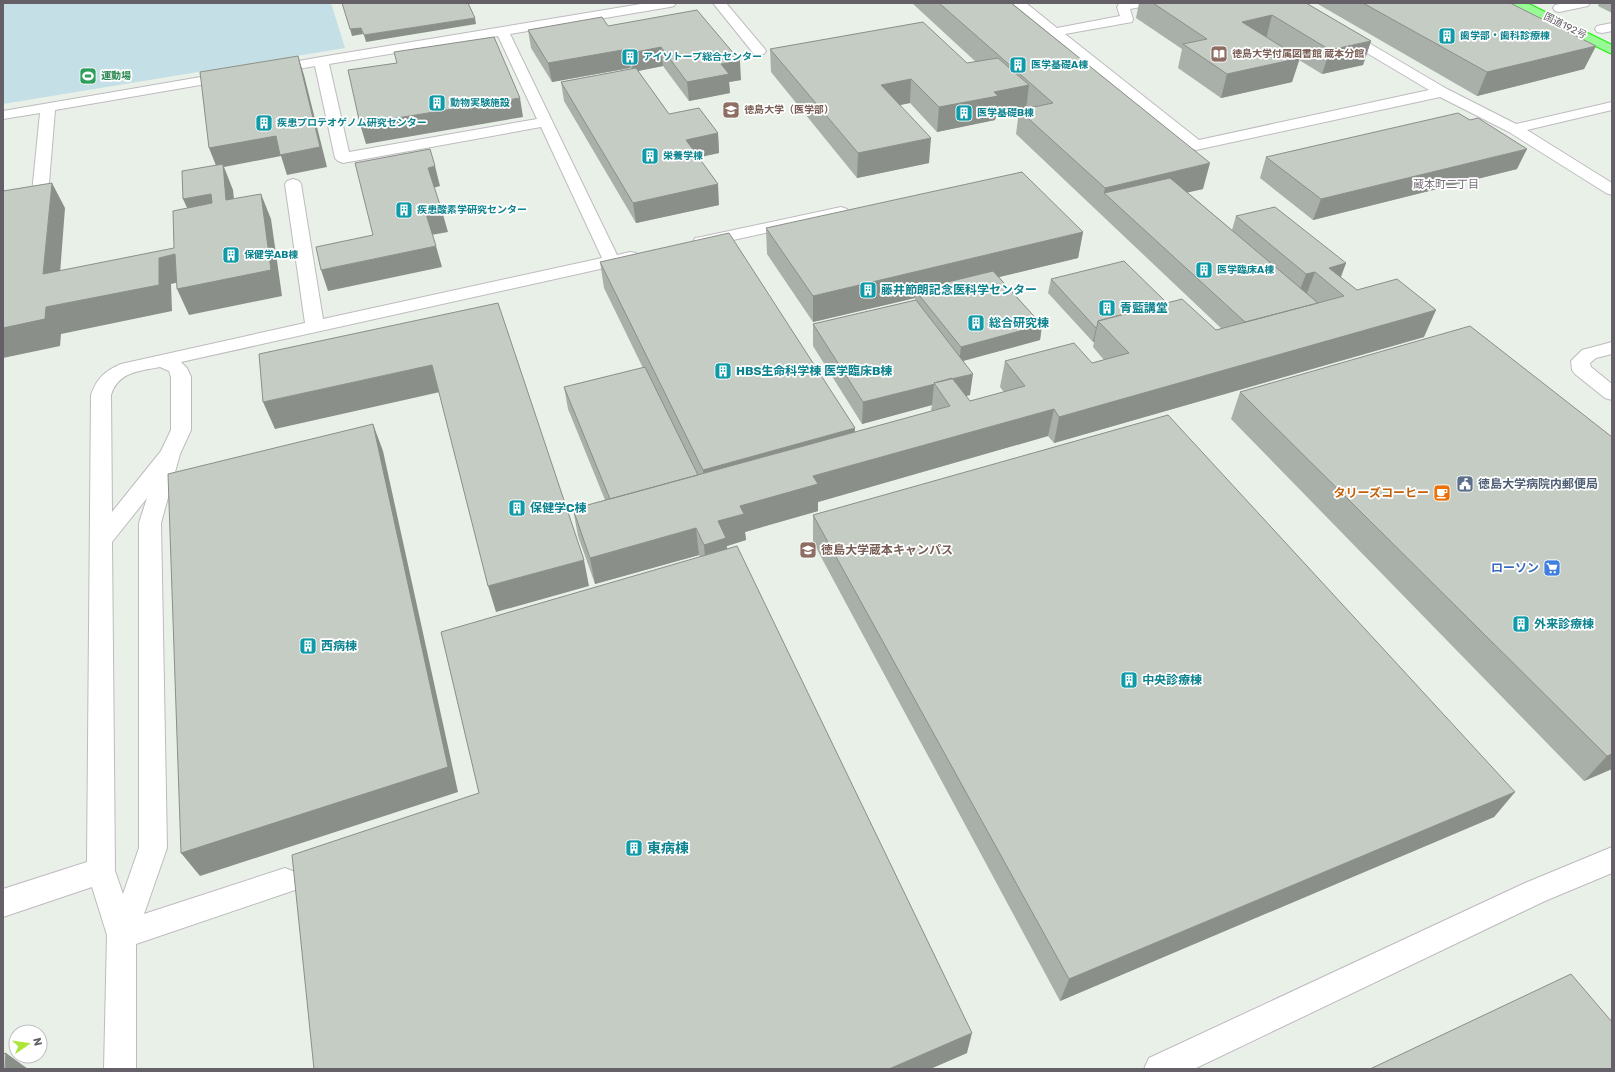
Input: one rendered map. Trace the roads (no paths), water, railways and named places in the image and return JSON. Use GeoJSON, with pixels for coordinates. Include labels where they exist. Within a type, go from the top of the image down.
{"type":"FeatureCollection","features":[{"type":"Feature","properties":{"kind":"highway","name":"国道192号"},"geometry":{"type":"LineString","coordinates":[[1518,3],[1612,50]]}},
{"type":"Feature","properties":{"kind":"highway","name":"国道192号"},"geometry":{"type":"LineString","coordinates":[[1554,5],[1584,20],[1609,30]]}},
{"type":"Feature","properties":{"kind":"lane"},"geometry":{"type":"LineString","coordinates":[[259,72],[670,3]]}},
{"type":"Feature","properties":{"kind":"lane"},"geometry":{"type":"LineString","coordinates":[[719,3],[759,51]]}},
{"type":"Feature","properties":{"kind":"lane"},"geometry":{"type":"LineString","coordinates":[[1018,3],[1196,145],[1442,92]]}},
{"type":"Feature","properties":{"kind":"lane"},"geometry":{"type":"LineString","coordinates":[[1055,32],[1127,19],[1123,7],[1142,3]]}},
{"type":"Feature","properties":{"kind":"lane"},"geometry":{"type":"LineString","coordinates":[[1292,3],[1442,92],[1514,130],[1612,190]]}},
{"type":"Feature","properties":{"kind":"lane"},"geometry":{"type":"LineString","coordinates":[[1554,5],[1584,3]]}},
{"type":"Feature","properties":{"kind":"lane"},"geometry":{"type":"LineString","coordinates":[[502,31],[612,261]]}},
{"type":"Feature","properties":{"kind":"lane"},"geometry":{"type":"LineString","coordinates":[[321,61],[343,158],[546,122]]}},
{"type":"Feature","properties":{"kind":"lane"},"geometry":{"type":"LineString","coordinates":[[3,115],[243,74]]}},
{"type":"Feature","properties":{"kind":"lane"},"geometry":{"type":"LineString","coordinates":[[1514,130],[1612,106]]}},
{"type":"Feature","properties":{"kind":"lane"},"geometry":{"type":"LineString","coordinates":[[3,211],[40,195],[48,107]]}},
{"type":"Feature","properties":{"kind":"lane"},"geometry":{"type":"LineString","coordinates":[[294,184],[315,327]]}},
{"type":"Feature","properties":{"kind":"lane"},"geometry":{"type":"LineString","coordinates":[[682,246],[860,208]]}},
{"type":"Feature","properties":{"kind":"lane"},"geometry":{"type":"LineString","coordinates":[[122,935],[101,871],[101,395],[105,383],[113,374],[128,368],[643,254]]}},
{"type":"Feature","properties":{"kind":"lane"},"geometry":{"type":"LineString","coordinates":[[1612,348],[1589,354],[1580,361],[1582,370],[1612,394]]}},
{"type":"Feature","properties":{"kind":"lane"},"geometry":{"type":"LineString","coordinates":[[120,1069],[122,935],[153,848],[150,523],[170,454],[181,430],[181,377],[177,368],[171,364],[160,362]]}},
{"type":"Feature","properties":{"kind":"lane"},"geometry":{"type":"LineString","coordinates":[[102,539],[170,454]]}},
{"type":"Feature","properties":{"kind":"lane"},"geometry":{"type":"LineString","coordinates":[[1160,1069],[1535,892],[1612,860]]}},
{"type":"Feature","properties":{"kind":"lane"},"geometry":{"type":"LineString","coordinates":[[3,903],[101,871]]}},
{"type":"Feature","properties":{"kind":"lane"},"geometry":{"type":"LineString","coordinates":[[122,935],[285,881]]}},
{"type":"Feature","properties":{"kind":"place","name":"歯学部・歯科診療棟"},"geometry":{"type":"Point","coordinates":[1447,36]}},
{"type":"Feature","properties":{"kind":"place","name":"徳島大学付属図書館 蔵本分館"},"geometry":{"type":"Point","coordinates":[1219,54]}},
{"type":"Feature","properties":{"kind":"place","name":"アイソトープ総合センター"},"geometry":{"type":"Point","coordinates":[630,57]}},
{"type":"Feature","properties":{"kind":"place","name":"医学基礎A棟"},"geometry":{"type":"Point","coordinates":[1018,65]}},
{"type":"Feature","properties":{"kind":"place","name":"運動場"},"geometry":{"type":"Point","coordinates":[88,76]}},
{"type":"Feature","properties":{"kind":"place","name":"動物実験施設"},"geometry":{"type":"Point","coordinates":[437,103]}},
{"type":"Feature","properties":{"kind":"place","name":"徳島大学（医学部）"},"geometry":{"type":"Point","coordinates":[731,110]}},
{"type":"Feature","properties":{"kind":"place","name":"医学基礎B棟"},"geometry":{"type":"Point","coordinates":[964,113]}},
{"type":"Feature","properties":{"kind":"place","name":"疾患プロテオゲノム研究センター"},"geometry":{"type":"Point","coordinates":[264,123]}},
{"type":"Feature","properties":{"kind":"place","name":"栄養学棟"},"geometry":{"type":"Point","coordinates":[650,156]}},
{"type":"Feature","properties":{"kind":"place","name":"疾患酸素学研究センター"},"geometry":{"type":"Point","coordinates":[404,210]}},
{"type":"Feature","properties":{"kind":"place","name":"保健学AB棟"},"geometry":{"type":"Point","coordinates":[231,255]}},
{"type":"Feature","properties":{"kind":"place","name":"医学臨床A棟"},"geometry":{"type":"Point","coordinates":[1204,270]}},
{"type":"Feature","properties":{"kind":"place","name":"藤井節朗記念医科学センター"},"geometry":{"type":"Point","coordinates":[868,290]}},
{"type":"Feature","properties":{"kind":"place","name":"青藍講堂"},"geometry":{"type":"Point","coordinates":[1107,308]}},
{"type":"Feature","properties":{"kind":"place","name":"総合研究棟"},"geometry":{"type":"Point","coordinates":[976,323]}},
{"type":"Feature","properties":{"kind":"place","name":"HBS生命科学棟 医学臨床B棟"},"geometry":{"type":"Point","coordinates":[723,371]}},
{"type":"Feature","properties":{"kind":"place","name":"徳島大学病院内郵便局"},"geometry":{"type":"Point","coordinates":[1465,484]}},
{"type":"Feature","properties":{"kind":"place","name":"タリーズコーヒー"},"geometry":{"type":"Point","coordinates":[1442,493]}},
{"type":"Feature","properties":{"kind":"place","name":"保健学C棟"},"geometry":{"type":"Point","coordinates":[517,508]}},
{"type":"Feature","properties":{"kind":"place","name":"徳島大学蔵本キャンパス"},"geometry":{"type":"Point","coordinates":[808,550]}},
{"type":"Feature","properties":{"kind":"place","name":"ローソン"},"geometry":{"type":"Point","coordinates":[1552,568]}},
{"type":"Feature","properties":{"kind":"place","name":"外来診療棟"},"geometry":{"type":"Point","coordinates":[1521,624]}},
{"type":"Feature","properties":{"kind":"place","name":"西病棟"},"geometry":{"type":"Point","coordinates":[308,646]}},
{"type":"Feature","properties":{"kind":"place","name":"中央診療棟"},"geometry":{"type":"Point","coordinates":[1129,680]}},
{"type":"Feature","properties":{"kind":"place","name":"東病棟"},"geometry":{"type":"Point","coordinates":[634,848]}},
{"type":"Feature","properties":{"kind":"district","name":"蔵本町二丁目"},"geometry":{"type":"Point","coordinates":[1446,184]}}]}
